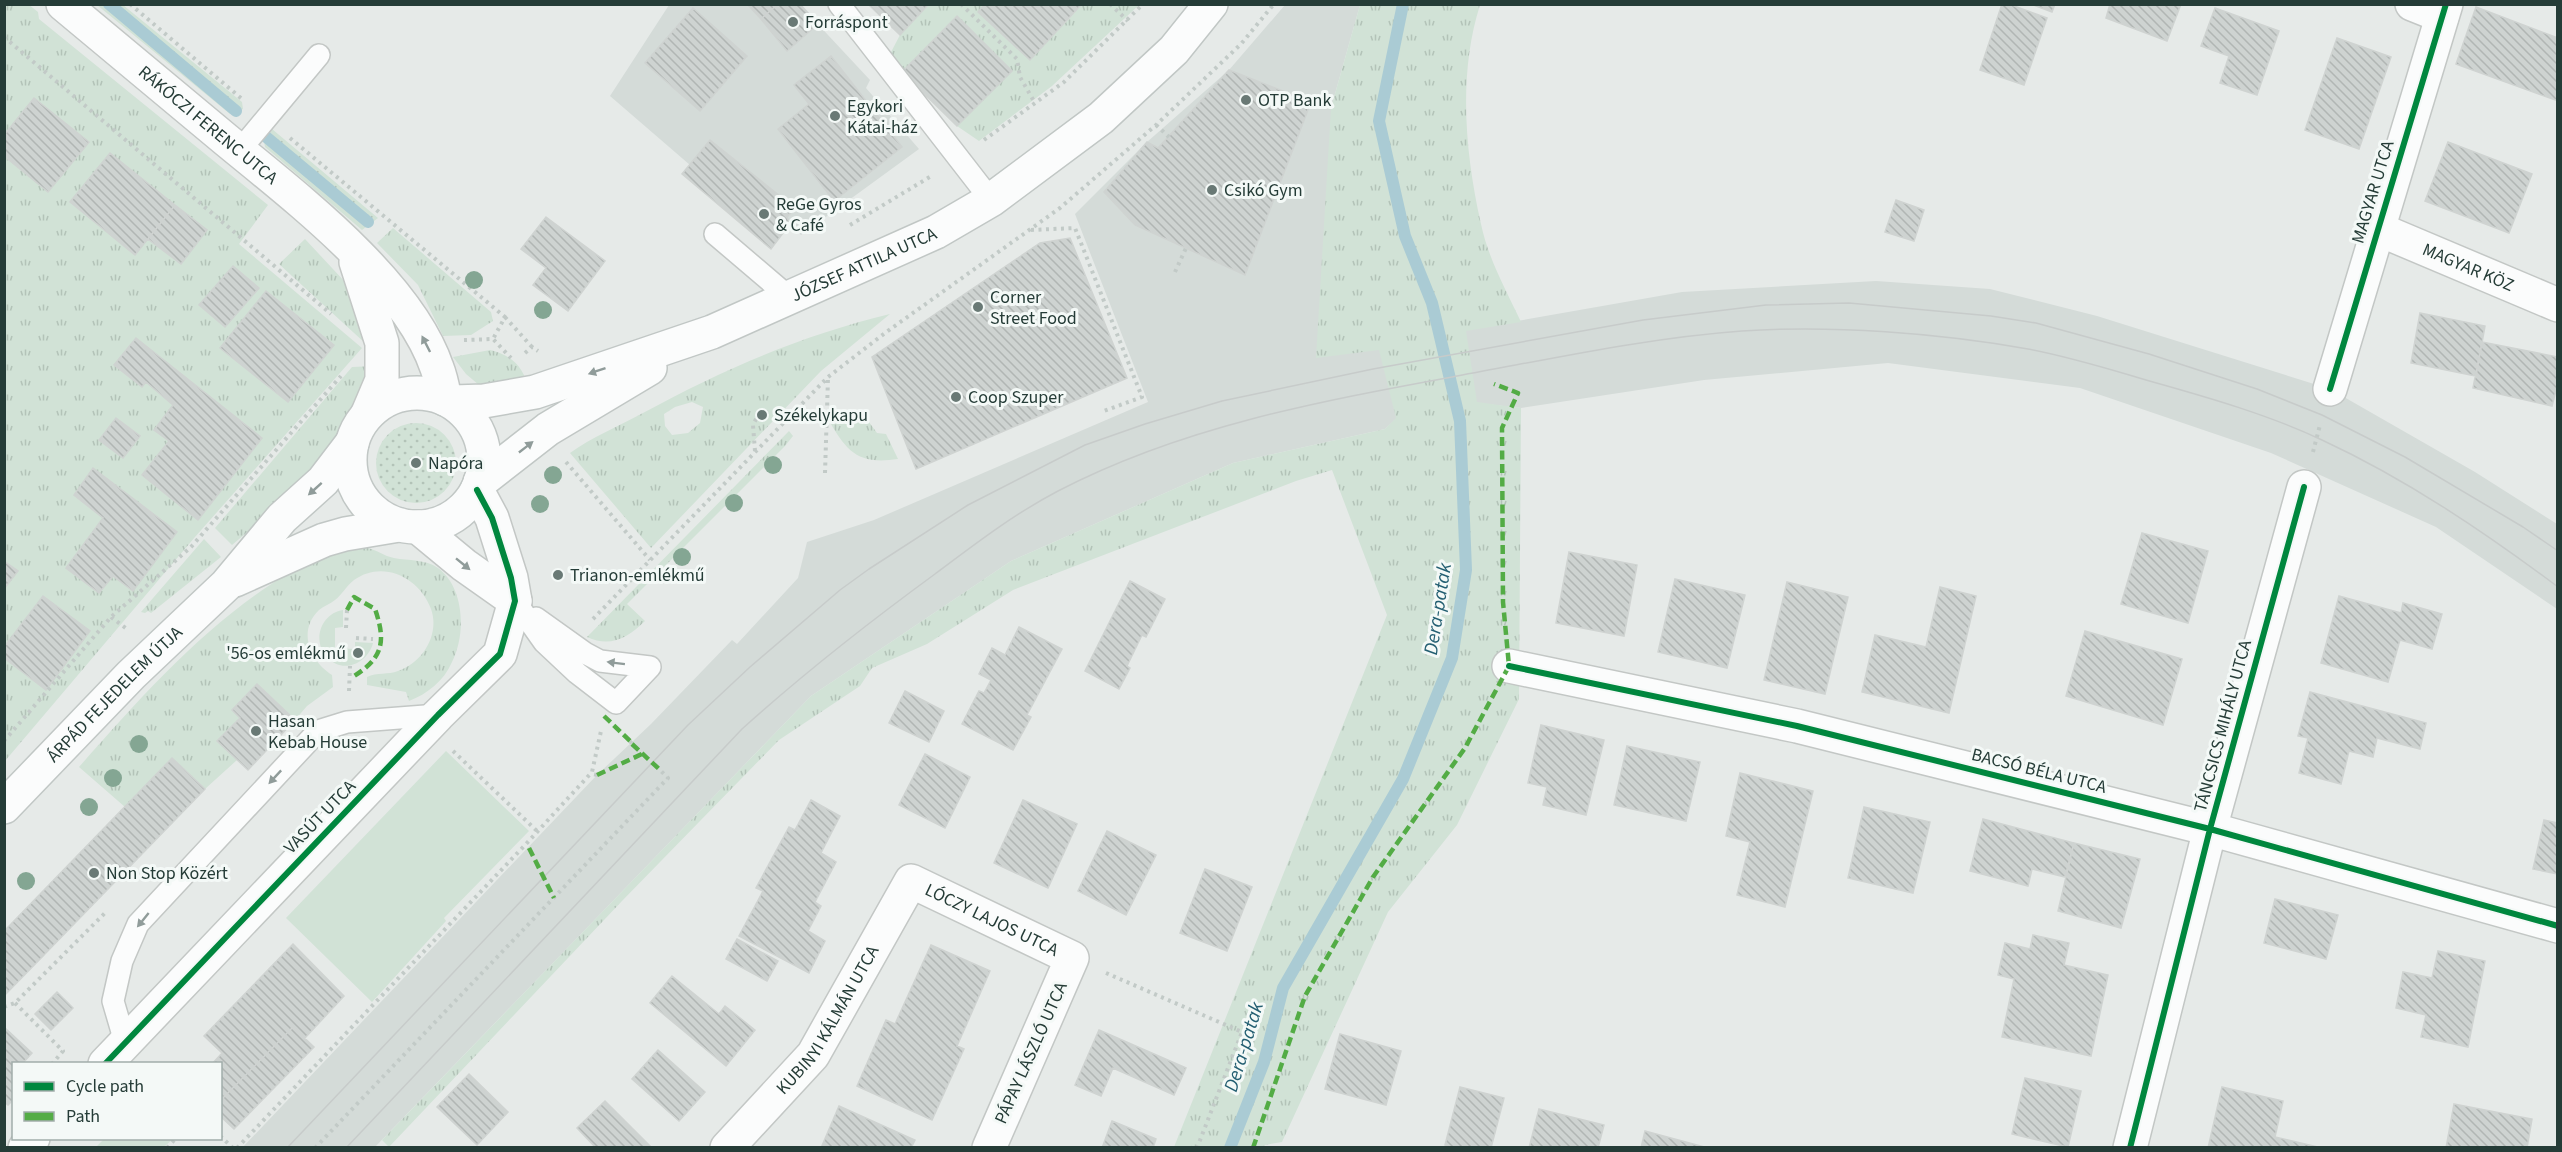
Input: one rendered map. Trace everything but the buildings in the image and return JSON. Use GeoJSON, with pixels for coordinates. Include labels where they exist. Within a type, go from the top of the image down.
{"type":"FeatureCollection","features":[{"type":"Feature","properties":{"kind":"street","name":"RÁKÓCZI FERENC UTCA"},"geometry":{"type":"LineString","coordinates":[[63,4],[240,150],[350,246],[405,310],[437,367],[449,401]]}},
{"type":"Feature","properties":{"kind":"street","name":"JÓZSEF ATTILA UTCA"},"geometry":{"type":"LineString","coordinates":[[449,401],[484,401],[535,392],[712,332],[936,232],[991,200],[1101,117],[1174,50],[1211,4]]}},
{"type":"Feature","properties":{"kind":"street"},"geometry":{"type":"LineString","coordinates":[[2412,4],[2444,10]]}},
{"type":"Feature","properties":{"kind":"street","name":"MAGYAR UTCA"},"geometry":{"type":"LineString","coordinates":[[2330,389],[2444,10]]}},
{"type":"Feature","properties":{"kind":"street","name":"MAGYAR KÖZ"},"geometry":{"type":"LineString","coordinates":[[2378,229],[2558,304]]}},
{"type":"Feature","properties":{"kind":"street"},"geometry":{"type":"LineString","coordinates":[[350,246],[382,343],[382,380],[352,443],[350,464],[354,485],[364,502],[381,516],[409,526],[515,601]]}},
{"type":"Feature","properties":{"kind":"street"},"geometry":{"type":"LineString","coordinates":[[409,526],[442,522],[462,510],[478,486],[579,409],[712,332]]}},
{"type":"Feature","properties":{"kind":"street"},"geometry":{"type":"LineString","coordinates":[[368,413],[385,400],[404,394],[425,393],[449,401],[470,419],[480,439],[483,461],[478,486],[492,518],[511,578],[515,601]]}},
{"type":"Feature","properties":{"kind":"street","name":"ÁRPÁD FEJEDELEM ÚTJA"},"geometry":{"type":"LineString","coordinates":[[4,807],[131,675],[226,585],[282,518],[323,481],[352,443]]}},
{"type":"Feature","properties":{"kind":"street","name":"TÁNCSICS MIHÁLY UTCA"},"geometry":{"type":"LineString","coordinates":[[2130,1148],[2210,829],[2304,487]]}},
{"type":"Feature","properties":{"kind":"street","name":"ÁRPÁD FEJEDELEM ÚTJA"},"geometry":{"type":"LineString","coordinates":[[226,585],[324,540],[345,534],[409,526]]}},
{"type":"Feature","properties":{"kind":"street","name":"VASÚT UTCA"},"geometry":{"type":"LineString","coordinates":[[115,1053],[438,715],[500,654],[515,601]]}},
{"type":"Feature","properties":{"kind":"street","name":"BACSÓ BÉLA UTCA"},"geometry":{"type":"LineString","coordinates":[[1509,666],[1797,726],[2210,829],[2558,926]]}},
{"type":"Feature","properties":{"kind":"street","name":"LÓCZY LAJOS UTCA"},"geometry":{"type":"LineString","coordinates":[[911,881],[1072,958]]}},
{"type":"Feature","properties":{"kind":"street","name":"KUBINYI KÁLMÁN UTCA"},"geometry":{"type":"LineString","coordinates":[[727,1148],[813,1056],[911,881]]}},
{"type":"Feature","properties":{"kind":"street","name":"PÁPAY LÁSZLÓ UTCA"},"geometry":{"type":"LineString","coordinates":[[989,1148],[1072,958]]}},
{"type":"Feature","properties":{"kind":"lane"},"geometry":{"type":"LineString","coordinates":[[839,4],[991,200]]}},
{"type":"Feature","properties":{"kind":"lane"},"geometry":{"type":"LineString","coordinates":[[240,150],[319,56]]}},
{"type":"Feature","properties":{"kind":"lane"},"geometry":{"type":"LineString","coordinates":[[715,234],[790,298]]}},
{"type":"Feature","properties":{"kind":"lane"},"geometry":{"type":"LineString","coordinates":[[515,601],[553,631],[600,661],[650,667],[616,703],[577,673],[544,642],[515,601]]}},
{"type":"Feature","properties":{"kind":"lane","name":"VASÚT UTCA"},"geometry":{"type":"LineString","coordinates":[[115,1053],[113,1001],[122,961],[138,924],[318,731],[347,722],[438,715]]}},
{"type":"Feature","properties":{"kind":"path"},"geometry":{"type":"LineString","coordinates":[[130,4],[505,317],[540,353]]}},
{"type":"Feature","properties":{"kind":"path"},"geometry":{"type":"LineString","coordinates":[[961,4],[1017,58],[1020,77],[1035,103]]}},
{"type":"Feature","properties":{"kind":"path"},"geometry":{"type":"LineString","coordinates":[[1110,4],[1128,21]]}},
{"type":"Feature","properties":{"kind":"path"},"geometry":{"type":"LineString","coordinates":[[848,227],[960,158],[1064,82],[1143,4]]}},
{"type":"Feature","properties":{"kind":"path"},"geometry":{"type":"LineString","coordinates":[[588,624],[828,378],[885,333],[1030,230],[1156,125],[1241,44],[1274,4]]}},
{"type":"Feature","properties":{"kind":"path"},"geometry":{"type":"LineString","coordinates":[[4,37],[339,321]]}},
{"type":"Feature","properties":{"kind":"path"},"geometry":{"type":"LineString","coordinates":[[1156,125],[1169,136]]}},
{"type":"Feature","properties":{"kind":"path"},"geometry":{"type":"LineString","coordinates":[[1030,230],[1075,228],[1142,397],[1104,411]]}},
{"type":"Feature","properties":{"kind":"path"},"geometry":{"type":"LineString","coordinates":[[1175,272],[1186,248]]}},
{"type":"Feature","properties":{"kind":"path"},"geometry":{"type":"LineString","coordinates":[[493,339],[505,317]]}},
{"type":"Feature","properties":{"kind":"path"},"geometry":{"type":"LineString","coordinates":[[458,340],[493,339],[514,362]]}},
{"type":"Feature","properties":{"kind":"path"},"geometry":{"type":"LineString","coordinates":[[523,355],[532,347]]}},
{"type":"Feature","properties":{"kind":"path"},"geometry":{"type":"LineString","coordinates":[[4,741],[111,617],[191,547],[342,374]]}},
{"type":"Feature","properties":{"kind":"path"},"geometry":{"type":"LineString","coordinates":[[825,473],[828,378]]}},
{"type":"Feature","properties":{"kind":"path"},"geometry":{"type":"LineString","coordinates":[[2304,487],[2330,389]]}},
{"type":"Feature","properties":{"kind":"path"},"geometry":{"type":"LineString","coordinates":[[755,452],[753,425],[758,415],[772,411],[790,417]]}},
{"type":"Feature","properties":{"kind":"path"},"geometry":{"type":"LineString","coordinates":[[563,458],[650,560]]}},
{"type":"Feature","properties":{"kind":"path"},"geometry":{"type":"LineString","coordinates":[[346,627],[347,610]]}},
{"type":"Feature","properties":{"kind":"path"},"geometry":{"type":"LineString","coordinates":[[111,617],[128,629]]}},
{"type":"Feature","properties":{"kind":"path"},"geometry":{"type":"LineString","coordinates":[[356,638],[373,639]]}},
{"type":"Feature","properties":{"kind":"path"},"geometry":{"type":"LineString","coordinates":[[350,666],[351,678]]}},
{"type":"Feature","properties":{"kind":"path"},"geometry":{"type":"LineString","coordinates":[[222,1138],[235,1148],[528,846],[537,831],[592,772],[602,727]]}},
{"type":"Feature","properties":{"kind":"path"},"geometry":{"type":"LineString","coordinates":[[449,747],[537,831]]}},
{"type":"Feature","properties":{"kind":"path"},"geometry":{"type":"LineString","coordinates":[[315,1148],[668,778],[658,769]]}},
{"type":"Feature","properties":{"kind":"path"},"geometry":{"type":"LineString","coordinates":[[592,772],[597,775]]}},
{"type":"Feature","properties":{"kind":"path"},"geometry":{"type":"LineString","coordinates":[[1072,958],[1242,1032],[1197,1148]]}},
{"type":"Feature","properties":{"kind":"path"},"geometry":{"type":"LineString","coordinates":[[15,1003],[63,1052],[54,1062]]}},
{"type":"Feature","properties":{"kind":"shaded area"},"geometry":{"type":"Polygon","coordinates":[[[669,5],[800,5],[870,80],[866,88],[919,149],[801,235],[790,224],[771,249],[682,174],[690,165],[610,96],[669,5]]]}},
{"type":"Feature","properties":{"kind":"shaded area"},"geometry":{"type":"Polygon","coordinates":[[[1285,5],[1360,5],[1331,108],[1466,330],[1682,292],[1876,281],[1990,289],[2097,316],[2330,389],[2475,472],[2557,524],[2557,609],[2436,527],[2271,453],[2080,388],[1888,363],[1704,380],[1521,408],[1477,403],[1397,418],[1385,429],[1233,463],[1011,561],[811,696],[375,1147],[242,1148],[596,776],[651,724],[732,640],[737,644],[798,578],[807,542],[874,520],[1148,402],[1075,214],[1147,142],[1229,70],[1285,5]]]}},
{"type":"Feature","properties":{"kind":"green space"},"geometry":{"type":"Polygon","coordinates":[[[28,4],[38,12],[39,19],[268,205],[239,244],[362,348],[195,537],[5,761],[4,5],[28,4]]]}},
{"type":"Feature","properties":{"kind":"green space"},"geometry":{"type":"Polygon","coordinates":[[[97,5],[123,5],[242,102],[243,109],[230,114],[97,5]]]}},
{"type":"Feature","properties":{"kind":"green space"},"geometry":{"type":"Polygon","coordinates":[[[929,5],[985,5],[979,12],[1030,60],[1082,5],[1139,5],[1052,86],[979,141],[957,126],[1012,71],[957,16],[902,72],[890,54],[900,35],[929,5]]]}},
{"type":"Feature","properties":{"kind":"green space"},"geometry":{"type":"Polygon","coordinates":[[[1360,5],[1480,5],[1473,31],[1466,86],[1471,170],[1488,249],[1521,322],[1466,331],[1477,402],[1521,408],[1519,699],[1457,825],[1388,912],[1282,1142],[1264,1147],[1174,1147],[1387,615],[1332,470],[1296,481],[1013,590],[927,644],[872,668],[860,686],[779,740],[622,901],[389,1147],[382,1140],[811,696],[1011,561],[1233,463],[1385,429],[1396,418],[1379,350],[1316,358],[1331,108],[1360,5]]]}},
{"type":"Feature","properties":{"kind":"green space"},"geometry":{"type":"Polygon","coordinates":[[[272,129],[378,218],[362,230],[265,147],[264,141],[272,129]]]}},
{"type":"Feature","properties":{"kind":"green space"},"geometry":{"type":"Polygon","coordinates":[[[393,228],[491,312],[493,321],[471,335],[443,336],[418,285],[377,243],[393,228]]]}},
{"type":"Feature","properties":{"kind":"green space"},"geometry":{"type":"Polygon","coordinates":[[[305,239],[346,283],[366,344],[279,264],[305,239]]]}},
{"type":"Feature","properties":{"kind":"green space"},"geometry":{"type":"Polygon","coordinates":[[[890,314],[821,371],[651,548],[570,453],[673,397],[733,368],[794,343],[890,314]],[[692,402],[675,407],[664,414],[665,426],[672,435],[688,433],[700,423],[703,407],[692,402]]]}},
{"type":"Feature","properties":{"kind":"green space"},"geometry":{"type":"Polygon","coordinates":[[[490,350],[505,355],[516,363],[524,375],[529,390],[479,385],[466,374],[453,357],[490,350]]]}},
{"type":"Feature","properties":{"kind":"green space"},"geometry":{"type":"Polygon","coordinates":[[[375,366],[368,398],[342,430],[336,445],[232,545],[215,528],[352,367],[375,366]]]}},
{"type":"Feature","properties":{"kind":"green space"},"geometry":{"type":"Polygon","coordinates":[[[866,418],[877,433],[886,434],[898,459],[873,460],[855,454],[841,440],[828,419],[866,418]]]}},
{"type":"Feature","properties":{"kind":"green space"},"geometry":{"type":"Polygon","coordinates":[[[416,423],[431,426],[444,435],[453,448],[456,463],[453,478],[444,491],[431,500],[416,503],[401,500],[388,491],[379,478],[376,463],[379,448],[388,435],[401,426],[416,423]]]}},
{"type":"Feature","properties":{"kind":"green space"},"geometry":{"type":"Polygon","coordinates":[[[789,431],[793,436],[785,446],[627,604],[645,621],[618,640],[603,642],[587,637],[789,431]]]}},
{"type":"Feature","properties":{"kind":"green space"},"geometry":{"type":"Polygon","coordinates":[[[204,539],[221,557],[151,613],[141,612],[204,539]]]}},
{"type":"Feature","properties":{"kind":"green space"},"geometry":{"type":"Polygon","coordinates":[[[345,547],[365,547],[394,558],[428,563],[438,568],[454,587],[460,612],[460,639],[449,669],[434,686],[409,701],[406,692],[367,685],[367,677],[398,671],[415,661],[427,646],[433,628],[431,609],[418,588],[399,575],[377,571],[354,580],[337,598],[319,610],[312,618],[308,636],[309,645],[318,662],[332,675],[333,687],[307,706],[295,720],[257,684],[232,710],[240,718],[218,741],[237,760],[205,789],[172,758],[125,807],[79,767],[151,688],[229,615],[287,574],[345,547]]]}},
{"type":"Feature","properties":{"kind":"green space"},"geometry":{"type":"Polygon","coordinates":[[[343,610],[343,627],[335,628],[335,648],[355,649],[355,642],[373,643],[366,656],[347,666],[333,662],[327,657],[322,650],[319,635],[329,616],[343,610]]]}},
{"type":"Feature","properties":{"kind":"green space"},"geometry":{"type":"Polygon","coordinates":[[[446,751],[529,831],[444,918],[446,921],[372,1002],[286,918],[446,751]]]}},
{"type":"Feature","properties":{"kind":"green space"},"geometry":{"type":"Polygon","coordinates":[[[103,1140],[172,1140],[164,1147],[96,1147],[103,1140]]]}},
{"type":"Feature","properties":{"kind":"waterway"},"geometry":{"type":"LineString","coordinates":[[109,4],[236,111]]}},
{"type":"Feature","properties":{"kind":"waterway","name":"Dera-patak"},"geometry":{"type":"LineString","coordinates":[[1230,1148],[1264,1062],[1283,988],[1403,779],[1452,658],[1466,570],[1460,421],[1432,303],[1405,236],[1379,121],[1403,4]]}},
{"type":"Feature","properties":{"kind":"waterway"},"geometry":{"type":"LineString","coordinates":[[265,136],[368,222]]}},
{"type":"Feature","properties":{"kind":"tram line"},"geometry":{"type":"LineString","coordinates":[[287,1148],[688,725],[750,667],[840,590],[968,505],[1085,445],[1222,401],[1373,369],[1643,320],[1766,305],[1849,303],[1991,316],[2036,323],[2149,354],[2257,389],[2322,415],[2405,457],[2523,527],[2558,551]]}},
{"type":"Feature","properties":{"kind":"tram line"},"geometry":{"type":"LineString","coordinates":[[346,1148],[742,729],[836,649],[1010,519],[1058,491],[1105,468],[1154,449],[1253,418],[1355,395],[1563,356],[1706,334],[1776,329],[1849,330],[1994,343],[2076,360],[2218,401],[2302,431],[2353,455],[2414,489],[2473,526],[2558,587]]}},
{"type":"Feature","properties":{"kind":"marked path"},"geometry":{"type":"LineString","coordinates":[[1253,1148],[1305,996],[1373,877],[1465,748],[1509,666],[1503,602],[1502,428],[1518,393],[1494,384]]}},
{"type":"Feature","properties":{"kind":"marked path"},"geometry":{"type":"LineString","coordinates":[[347,610],[354,597],[375,609],[381,632],[379,650],[375,657],[370,664],[351,678]]}},
{"type":"Feature","properties":{"kind":"marked path"},"geometry":{"type":"LineString","coordinates":[[604,716],[630,741]]}},
{"type":"Feature","properties":{"kind":"marked path"},"geometry":{"type":"LineString","coordinates":[[632,744],[659,769]]}},
{"type":"Feature","properties":{"kind":"marked path"},"geometry":{"type":"LineString","coordinates":[[597,775],[642,754]]}},
{"type":"Feature","properties":{"kind":"marked path"},"geometry":{"type":"LineString","coordinates":[[529,848],[554,898]]}},
{"type":"Feature","properties":{"kind":"cycle path"},"geometry":{"type":"LineString","coordinates":[[2330,389],[2446,4]]}},
{"type":"Feature","properties":{"kind":"cycle path"},"geometry":{"type":"LineString","coordinates":[[2130,1148],[2210,829],[2304,487]]}},
{"type":"Feature","properties":{"kind":"cycle path"},"geometry":{"type":"LineString","coordinates":[[107,1062],[438,715],[500,654],[515,601],[511,578],[492,518],[477,490]]}},
{"type":"Feature","properties":{"kind":"cycle path"},"geometry":{"type":"LineString","coordinates":[[1509,666],[1797,726],[2210,829],[2558,926]]}},
{"type":"Feature","properties":{"kind":"place","name":"Forráspont"},"geometry":{"type":"Point","coordinates":[793,22]}},
{"type":"Feature","properties":{"kind":"place","name":"OTP Bank"},"geometry":{"type":"Point","coordinates":[1246,100]}},
{"type":"Feature","properties":{"kind":"place","name":"Egykori Kátai-ház"},"geometry":{"type":"Point","coordinates":[835,116]}},
{"type":"Feature","properties":{"kind":"place","name":"Csikó Gym"},"geometry":{"type":"Point","coordinates":[1212,190]}},
{"type":"Feature","properties":{"kind":"place","name":"ReGe Gyros & Café"},"geometry":{"type":"Point","coordinates":[764,214]}},
{"type":"Feature","properties":{"kind":"place","name":"Corner Street Food"},"geometry":{"type":"Point","coordinates":[978,307]}},
{"type":"Feature","properties":{"kind":"place","name":"Coop Szuper"},"geometry":{"type":"Point","coordinates":[956,397]}},
{"type":"Feature","properties":{"kind":"place","name":"Székelykapu"},"geometry":{"type":"Point","coordinates":[762,415]}},
{"type":"Feature","properties":{"kind":"place","name":"Napóra"},"geometry":{"type":"Point","coordinates":[416,463]}},
{"type":"Feature","properties":{"kind":"place","name":"Trianon-emlékmű"},"geometry":{"type":"Point","coordinates":[558,575]}},
{"type":"Feature","properties":{"kind":"place","name":"'56-os emlékmű"},"geometry":{"type":"Point","coordinates":[358,653]}},
{"type":"Feature","properties":{"kind":"place","name":"Hasan Kebab House"},"geometry":{"type":"Point","coordinates":[256,731]}},
{"type":"Feature","properties":{"kind":"place","name":"Non Stop Közért"},"geometry":{"type":"Point","coordinates":[94,873]}}]}
